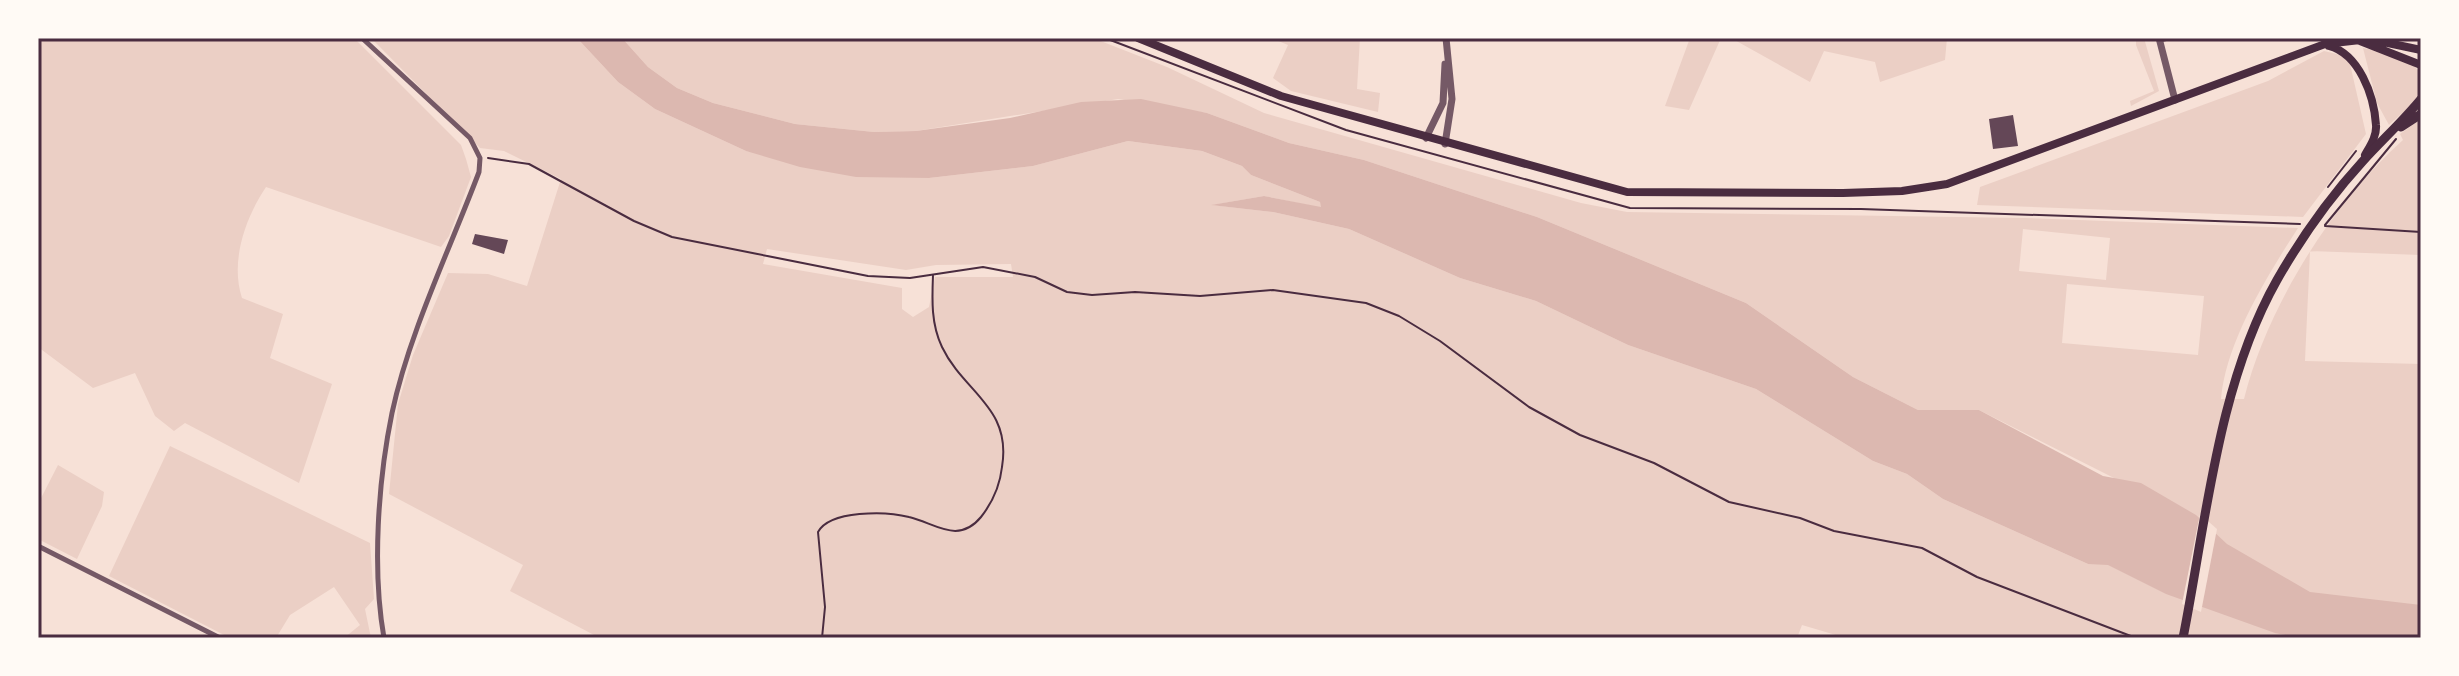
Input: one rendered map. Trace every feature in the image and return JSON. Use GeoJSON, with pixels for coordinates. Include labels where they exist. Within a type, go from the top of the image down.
{"type":"FeatureCollection","features":[{"type":"Feature","properties":{"kind":"main road"},"geometry":{"type":"LineString","coordinates":[[1138,38],[1281,96],[1445,144],[1627,192],[1682,195],[1902,191],[1947,184],[2325,44],[2369,39],[2421,50]]}},
{"type":"Feature","properties":{"kind":"main road"},"geometry":{"type":"LineString","coordinates":[[2360,41],[2421,65]]}},
{"type":"Feature","properties":{"kind":"main road"},"geometry":{"type":"LineString","coordinates":[[2325,44],[2352,57],[2362,76],[2376,125],[2362,162]]}},
{"type":"Feature","properties":{"kind":"main road"},"geometry":{"type":"LineString","coordinates":[[2394,137],[2421,99]]}},
{"type":"Feature","properties":{"kind":"main road"},"geometry":{"type":"LineString","coordinates":[[2183,638],[2225,422],[2243,357],[2276,281],[2314,224],[2362,162],[2421,114]]}},
{"type":"Feature","properties":{"kind":"street"},"geometry":{"type":"LineString","coordinates":[[362,38],[470,138],[480,158],[479,172],[410,355],[392,414],[379,534],[384,638]]}},
{"type":"Feature","properties":{"kind":"street"},"geometry":{"type":"LineString","coordinates":[[1426,138],[1443,103],[1446,38]]}},
{"type":"Feature","properties":{"kind":"street"},"geometry":{"type":"LineString","coordinates":[[1445,144],[1452,99],[1446,38]]}},
{"type":"Feature","properties":{"kind":"street"},"geometry":{"type":"LineString","coordinates":[[2162,39],[2175,100]]}},
{"type":"Feature","properties":{"kind":"street"},"geometry":{"type":"LineString","coordinates":[[38,546],[220,638]]}},
{"type":"Feature","properties":{"kind":"path"},"geometry":{"type":"LineString","coordinates":[[1105,38],[1346,130],[1630,208],[1861,209],[2294,225],[2306,218]]}},
{"type":"Feature","properties":{"kind":"path"},"geometry":{"type":"LineString","coordinates":[[2394,137],[2324,226],[2421,232]]}},
{"type":"Feature","properties":{"kind":"path"},"geometry":{"type":"LineString","coordinates":[[2322,196],[2356,151]]}},
{"type":"Feature","properties":{"kind":"path"},"geometry":{"type":"LineString","coordinates":[[480,158],[510,159],[529,164],[634,221],[672,237],[868,276],[910,278],[964,268],[995,269],[1035,277],[1067,292],[1092,295],[1135,292],[1200,296],[1273,290],[1366,303],[1399,316],[1440,341],[1529,407],[1580,435],[1654,463],[1729,502],[1800,518],[1834,531],[1922,548],[1977,577],[2136,638]]}},
{"type":"Feature","properties":{"kind":"path"},"geometry":{"type":"LineString","coordinates":[[822,638],[825,607],[818,532],[822,524],[844,516],[894,516],[909,517],[932,527],[956,532],[976,523],[996,490],[1002,471],[1003,435],[992,412],[953,365],[937,337],[932,301],[933,274]]}},
{"type":"Feature","properties":{"kind":"shaded area"},"geometry":{"type":"Polygon","coordinates":[[[38,38],[354,38],[461,145],[471,177],[449,236],[441,247],[266,187],[252,212],[239,255],[242,298],[283,314],[270,358],[332,384],[299,483],[185,423],[174,431],[155,416],[135,373],[93,388],[38,347],[38,38]]]}},
{"type":"Feature","properties":{"kind":"shaded area"},"geometry":{"type":"Polygon","coordinates":[[[371,38],[577,38],[618,82],[655,109],[746,151],[929,178],[1033,166],[1128,141],[1202,151],[1242,166],[1251,175],[1320,202],[1322,208],[1264,196],[1212,205],[1273,212],[1349,229],[1460,278],[1536,301],[1628,345],[1756,389],[1873,461],[1907,474],[1943,499],[2088,564],[2104,564],[2114,478],[1979,410],[1918,410],[1853,377],[1746,303],[1537,217],[1364,160],[1289,143],[1207,113],[1118,99],[916,131],[874,132],[795,124],[713,103],[677,88],[648,67],[622,38],[1093,38],[1167,67],[1264,113],[1581,203],[1627,212],[2024,218],[2298,228],[2261,288],[2239,333],[2224,377],[2221,399],[2244,399],[2269,329],[2310,252],[2305,361],[2421,364],[2421,638],[1846,638],[1802,625],[1797,638],[596,636],[510,591],[523,565],[389,494],[398,404],[413,355],[448,273],[488,274],[527,286],[561,179],[504,151],[480,148],[371,38]],[[2023,229],[2019,271],[2106,280],[2110,238],[2023,229]],[[767,249],[763,264],[902,288],[902,309],[913,317],[929,307],[935,277],[1013,277],[1011,264],[936,265],[906,270],[767,249]],[[2067,284],[2062,343],[2198,355],[2204,296],[2067,284]]]}},
{"type":"Feature","properties":{"kind":"shaded area"},"geometry":{"type":"Polygon","coordinates":[[[577,38],[622,38],[648,67],[677,88],[713,103],[795,124],[874,132],[916,131],[1010,118],[1081,102],[1141,99],[1207,113],[1289,143],[1364,160],[1537,217],[1746,303],[1853,377],[1918,410],[1979,410],[2103,476],[2141,483],[2196,515],[2227,544],[2310,592],[2421,605],[2421,638],[2300,638],[2275,633],[2166,594],[2108,565],[2088,564],[1943,499],[1907,474],[1873,461],[1756,389],[1628,345],[1536,301],[1460,278],[1349,229],[1273,212],[1211,205],[1264,196],[1321,207],[1320,202],[1251,175],[1242,166],[1202,151],[1128,141],[1033,166],[929,178],[856,177],[800,167],[746,151],[655,109],[618,82],[577,38]]]}},
{"type":"Feature","properties":{"kind":"shaded area"},"geometry":{"type":"Polygon","coordinates":[[[1271,38],[1360,38],[1357,89],[1380,93],[1378,112],[1291,91],[1273,78],[1288,45],[1271,38]]]}},
{"type":"Feature","properties":{"kind":"shaded area"},"geometry":{"type":"Polygon","coordinates":[[[1690,38],[1721,38],[1689,110],[1665,106],[1690,38]]]}},
{"type":"Feature","properties":{"kind":"shaded area"},"geometry":{"type":"Polygon","coordinates":[[[1731,38],[1947,38],[1945,60],[1880,82],[1875,62],[1824,51],[1810,82],[1731,38]]]}},
{"type":"Feature","properties":{"kind":"shaded area"},"geometry":{"type":"Polygon","coordinates":[[[2144,38],[2159,91],[2131,106],[2130,101],[2154,91],[2136,45],[2136,41],[2144,38]]]}},
{"type":"Feature","properties":{"kind":"shaded area"},"geometry":{"type":"Polygon","coordinates":[[[2363,48],[2394,55],[2413,65],[2419,72],[2422,81],[2418,96],[2389,125],[2377,103],[2363,48]]]}},
{"type":"Feature","properties":{"kind":"shaded area"},"geometry":{"type":"Polygon","coordinates":[[[2324,51],[2341,55],[2350,64],[2366,134],[2303,217],[1977,205],[1980,187],[2268,81],[2324,51]]]}},
{"type":"Feature","properties":{"kind":"shaded area"},"geometry":{"type":"Polygon","coordinates":[[[2421,119],[2421,255],[2311,251],[2351,194],[2403,140],[2400,134],[2421,119]]]}},
{"type":"Feature","properties":{"kind":"shaded area"},"geometry":{"type":"Polygon","coordinates":[[[170,446],[370,543],[374,599],[365,609],[371,638],[344,638],[360,625],[334,587],[290,615],[276,638],[230,638],[109,576],[170,446]]]}},
{"type":"Feature","properties":{"kind":"shaded area"},"geometry":{"type":"Polygon","coordinates":[[[58,465],[104,492],[102,506],[77,559],[38,539],[38,504],[58,465]]]}},
{"type":"Feature","properties":{"kind":"pier"},"geometry":{"type":"Polygon","coordinates":[[[2200,514],[2217,529],[2201,612],[2182,604],[2200,514]]]}},
{"type":"Feature","properties":{"kind":"building"},"geometry":{"type":"Polygon","coordinates":[[[2013,115],[2018,146],[1993,149],[1989,119],[2013,115]]]}},
{"type":"Feature","properties":{"kind":"building"},"geometry":{"type":"Polygon","coordinates":[[[475,234],[508,240],[504,254],[472,244],[475,234]]]}}]}
